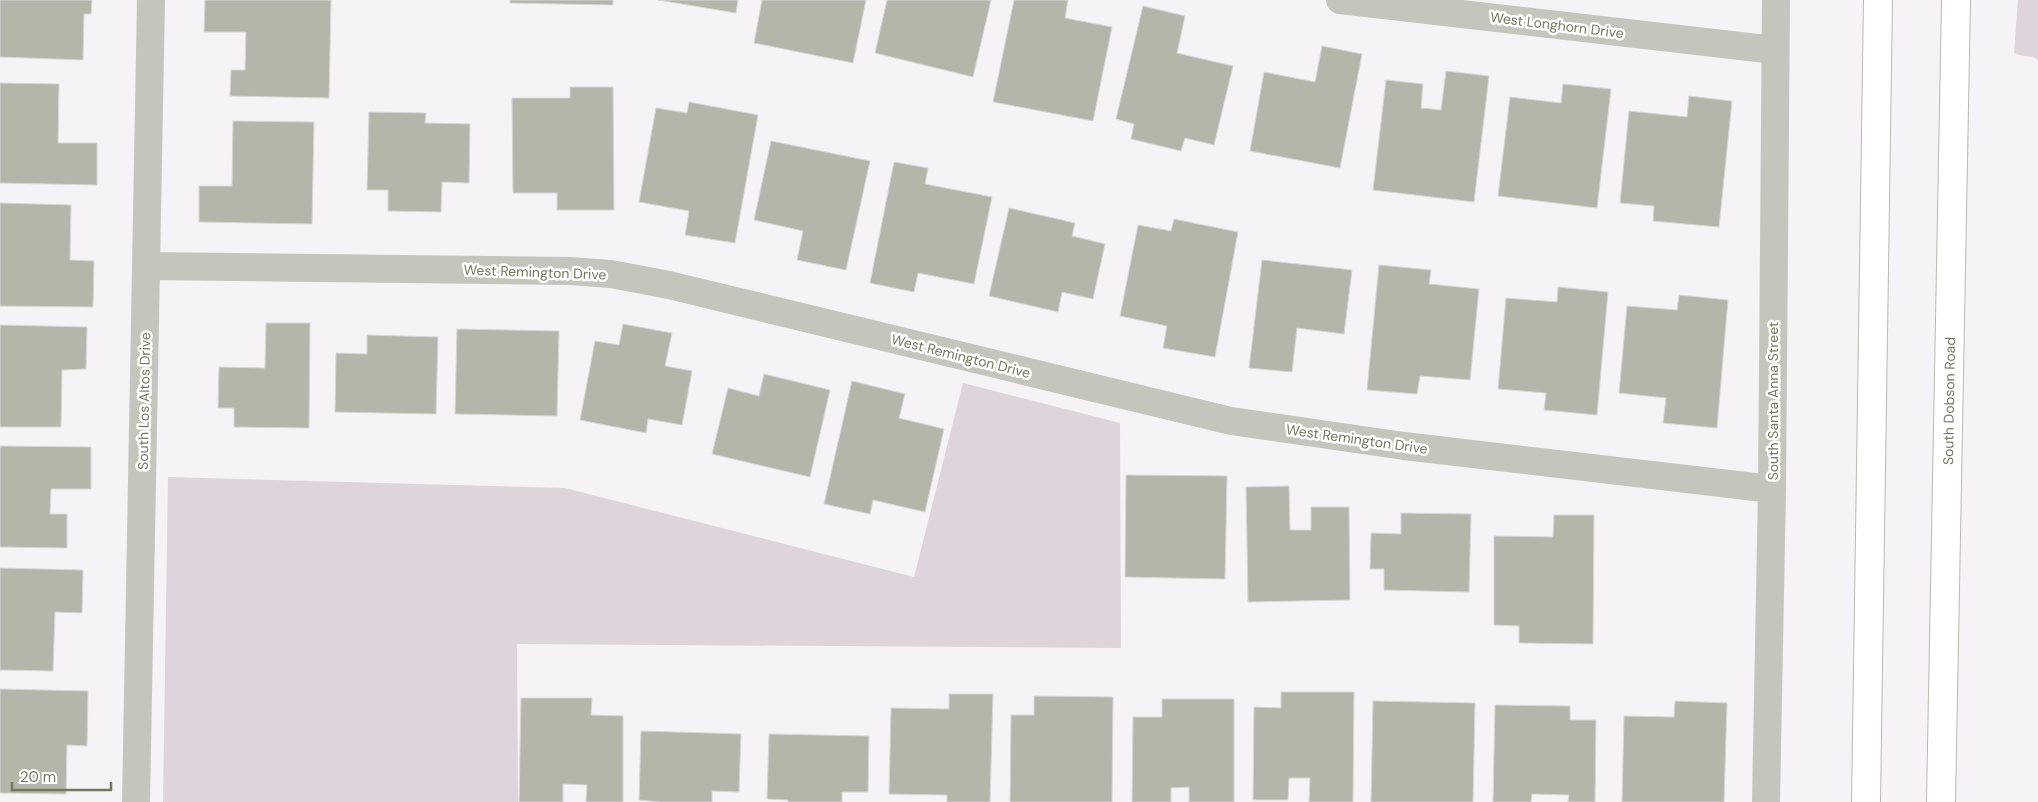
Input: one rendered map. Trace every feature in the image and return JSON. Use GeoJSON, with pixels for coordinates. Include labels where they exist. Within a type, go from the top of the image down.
{"type":"FeatureCollection","features":[{"type":"Feature","properties":{"kind":"main road"},"geometry":{"type":"LineString","coordinates":[[1866,802],[1878,0]]}},
{"type":"Feature","properties":{"kind":"main road","name":"South Dobson Road"},"geometry":{"type":"LineString","coordinates":[[1940,802],[1956,0]]}},
{"type":"Feature","properties":{"kind":"street","name":"South Los Altos Drive"},"geometry":{"type":"LineString","coordinates":[[136,802],[151,0]]}},
{"type":"Feature","properties":{"kind":"street","name":"West Longhorn Drive"},"geometry":{"type":"LineString","coordinates":[[1340,0],[1775,50]]}},
{"type":"Feature","properties":{"kind":"street","name":"South Santa Anna Street"},"geometry":{"type":"LineString","coordinates":[[1766,802],[1772,489],[1776,0]]}},
{"type":"Feature","properties":{"kind":"street","name":"West Remington Drive"},"geometry":{"type":"LineString","coordinates":[[147,266],[570,271],[611,274],[669,286],[1231,421],[1404,446],[1772,489]]}},
{"type":"Feature","properties":{"kind":"shaded area"},"geometry":{"type":"Polygon","coordinates":[[[2018,0],[2038,0],[2038,60],[2014,53],[2018,0]]]}},
{"type":"Feature","properties":{"kind":"shaded area"},"geometry":{"type":"Polygon","coordinates":[[[963,383],[1120,423],[1121,648],[517,644],[518,802],[163,802],[168,477],[565,488],[914,577],[963,383]]]}},
{"type":"Feature","properties":{"kind":"building"},"geometry":{"type":"Polygon","coordinates":[[[0,0],[92,0],[91,14],[84,14],[83,60],[0,57],[0,0]]]}},
{"type":"Feature","properties":{"kind":"building"},"geometry":{"type":"Polygon","coordinates":[[[205,0],[331,0],[329,98],[230,96],[231,70],[245,70],[246,32],[204,32],[205,0]]]}},
{"type":"Feature","properties":{"kind":"building"},"geometry":{"type":"Polygon","coordinates":[[[510,0],[613,0],[613,5],[510,3],[510,0]]]}},
{"type":"Feature","properties":{"kind":"building"},"geometry":{"type":"Polygon","coordinates":[[[658,0],[738,0],[736,13],[658,0]]]}},
{"type":"Feature","properties":{"kind":"building"},"geometry":{"type":"Polygon","coordinates":[[[762,0],[866,0],[853,63],[754,43],[762,0]]]}},
{"type":"Feature","properties":{"kind":"building"},"geometry":{"type":"Polygon","coordinates":[[[887,0],[991,0],[973,77],[875,53],[887,0]]]}},
{"type":"Feature","properties":{"kind":"building"},"geometry":{"type":"Polygon","coordinates":[[[1014,0],[1068,0],[1065,18],[1112,27],[1093,121],[993,102],[1014,0]]]}},
{"type":"Feature","properties":{"kind":"building"},"geometry":{"type":"Polygon","coordinates":[[[1143,6],[1185,16],[1177,53],[1233,66],[1214,145],[1185,138],[1181,151],[1131,139],[1134,124],[1116,119],[1143,6]]]}},
{"type":"Feature","properties":{"kind":"building"},"geometry":{"type":"Polygon","coordinates":[[[1322,46],[1362,54],[1340,168],[1250,151],[1264,72],[1315,82],[1322,46]]]}},
{"type":"Feature","properties":{"kind":"building"},"geometry":{"type":"Polygon","coordinates":[[[1446,71],[1489,76],[1474,202],[1373,190],[1386,80],[1423,84],[1421,108],[1441,110],[1446,71]]]}},
{"type":"Feature","properties":{"kind":"building"},"geometry":{"type":"Polygon","coordinates":[[[0,83],[59,84],[58,143],[97,143],[97,185],[0,183],[0,83]]]}},
{"type":"Feature","properties":{"kind":"building"},"geometry":{"type":"Polygon","coordinates":[[[1563,84],[1611,89],[1597,208],[1498,196],[1510,97],[1561,103],[1563,84]]]}},
{"type":"Feature","properties":{"kind":"building"},"geometry":{"type":"Polygon","coordinates":[[[570,87],[613,87],[614,210],[557,210],[557,193],[513,193],[512,98],[570,98],[570,87]]]}},
{"type":"Feature","properties":{"kind":"building"},"geometry":{"type":"Polygon","coordinates":[[[1689,96],[1732,101],[1719,227],[1653,221],[1654,206],[1620,203],[1629,111],[1687,117],[1689,96]]]}},
{"type":"Feature","properties":{"kind":"building"},"geometry":{"type":"Polygon","coordinates":[[[689,102],[758,115],[735,243],[685,235],[689,211],[639,202],[656,108],[687,113],[689,102]]]}},
{"type":"Feature","properties":{"kind":"building"},"geometry":{"type":"Polygon","coordinates":[[[369,112],[426,113],[425,123],[470,124],[469,183],[442,182],[441,212],[388,211],[388,190],[367,190],[369,112]]]}},
{"type":"Feature","properties":{"kind":"building"},"geometry":{"type":"Polygon","coordinates":[[[233,121],[314,122],[312,224],[199,222],[199,186],[232,186],[233,121]]]}},
{"type":"Feature","properties":{"kind":"building"},"geometry":{"type":"Polygon","coordinates":[[[771,141],[870,161],[846,270],[797,260],[803,231],[754,220],[771,141]]]}},
{"type":"Feature","properties":{"kind":"building"},"geometry":{"type":"Polygon","coordinates":[[[894,162],[928,168],[925,184],[992,197],[974,284],[918,273],[914,292],[870,283],[894,162]]]}},
{"type":"Feature","properties":{"kind":"building"},"geometry":{"type":"Polygon","coordinates":[[[0,203],[71,205],[70,260],[94,261],[93,307],[0,306],[0,203]]]}},
{"type":"Feature","properties":{"kind":"building"},"geometry":{"type":"Polygon","coordinates":[[[1009,208],[1075,223],[1072,236],[1105,244],[1093,299],[1062,292],[1058,312],[989,296],[1009,208]]]}},
{"type":"Feature","properties":{"kind":"building"},"geometry":{"type":"Polygon","coordinates":[[[1174,219],[1238,232],[1215,357],[1163,348],[1167,326],[1120,316],[1138,225],[1171,231],[1174,219]]]}},
{"type":"Feature","properties":{"kind":"building"},"geometry":{"type":"Polygon","coordinates":[[[1262,260],[1352,270],[1344,334],[1297,328],[1292,372],[1249,368],[1262,260]]]}},
{"type":"Feature","properties":{"kind":"building"},"geometry":{"type":"Polygon","coordinates":[[[1379,265],[1431,270],[1429,284],[1479,289],[1470,380],[1420,376],[1417,394],[1367,390],[1379,265]]]}},
{"type":"Feature","properties":{"kind":"building"},"geometry":{"type":"Polygon","coordinates":[[[1558,287],[1608,292],[1597,415],[1544,410],[1546,393],[1498,389],[1506,298],[1557,302],[1558,287]]]}},
{"type":"Feature","properties":{"kind":"building"},"geometry":{"type":"Polygon","coordinates":[[[1679,295],[1728,300],[1717,428],[1663,423],[1666,398],[1619,393],[1627,306],[1677,310],[1679,295]]]}},
{"type":"Feature","properties":{"kind":"building"},"geometry":{"type":"Polygon","coordinates":[[[266,323],[310,323],[309,428],[234,427],[234,408],[218,408],[219,367],[265,368],[266,323]]]}},
{"type":"Feature","properties":{"kind":"building"},"geometry":{"type":"Polygon","coordinates":[[[623,324],[672,333],[665,366],[692,371],[682,425],[648,419],[646,433],[580,420],[595,341],[619,345],[623,324]]]}},
{"type":"Feature","properties":{"kind":"building"},"geometry":{"type":"Polygon","coordinates":[[[0,325],[87,327],[86,369],[62,370],[61,427],[0,427],[0,325]]]}},
{"type":"Feature","properties":{"kind":"building"},"geometry":{"type":"Polygon","coordinates":[[[457,329],[559,331],[557,416],[455,414],[457,329]]]}},
{"type":"Feature","properties":{"kind":"building"},"geometry":{"type":"Polygon","coordinates":[[[367,335],[438,337],[436,414],[335,412],[336,353],[367,354],[367,335]]]}},
{"type":"Feature","properties":{"kind":"building"},"geometry":{"type":"Polygon","coordinates":[[[764,374],[830,390],[810,477],[712,454],[728,388],[759,396],[764,374]]]}},
{"type":"Feature","properties":{"kind":"building"},"geometry":{"type":"Polygon","coordinates":[[[852,381],[905,394],[899,418],[944,429],[925,512],[873,500],[870,514],[824,504],[852,381]]]}},
{"type":"Feature","properties":{"kind":"building"},"geometry":{"type":"Polygon","coordinates":[[[0,446],[91,447],[91,489],[51,489],[50,514],[67,514],[67,548],[0,547],[0,446]]]}},
{"type":"Feature","properties":{"kind":"building"},"geometry":{"type":"Polygon","coordinates":[[[1126,475],[1227,476],[1225,579],[1125,577],[1126,475]]]}},
{"type":"Feature","properties":{"kind":"building"},"geometry":{"type":"Polygon","coordinates":[[[1289,486],[1290,530],[1311,530],[1311,507],[1349,507],[1350,600],[1248,602],[1246,487],[1289,486]]]}},
{"type":"Feature","properties":{"kind":"building"},"geometry":{"type":"Polygon","coordinates":[[[1401,513],[1471,514],[1469,592],[1384,590],[1384,569],[1370,569],[1371,533],[1401,534],[1401,513]]]}},
{"type":"Feature","properties":{"kind":"building"},"geometry":{"type":"Polygon","coordinates":[[[1554,515],[1594,515],[1593,644],[1519,643],[1519,626],[1494,625],[1494,536],[1553,537],[1554,515]]]}},
{"type":"Feature","properties":{"kind":"building"},"geometry":{"type":"Polygon","coordinates":[[[0,568],[83,570],[82,613],[55,612],[53,671],[0,670],[0,568]]]}},
{"type":"Feature","properties":{"kind":"building"},"geometry":{"type":"Polygon","coordinates":[[[0,689],[88,691],[87,746],[67,745],[66,794],[0,793],[0,689]]]}},
{"type":"Feature","properties":{"kind":"building"},"geometry":{"type":"Polygon","coordinates":[[[1281,692],[1354,692],[1353,802],[1309,802],[1310,778],[1289,778],[1288,800],[1253,800],[1254,707],[1281,708],[1281,692]]]}},
{"type":"Feature","properties":{"kind":"building"},"geometry":{"type":"Polygon","coordinates":[[[949,694],[993,694],[990,802],[947,802],[947,795],[889,794],[891,708],[949,709],[949,694]]]}},
{"type":"Feature","properties":{"kind":"building"},"geometry":{"type":"Polygon","coordinates":[[[1034,696],[1113,697],[1112,802],[1010,802],[1011,715],[1034,715],[1034,696]]]}},
{"type":"Feature","properties":{"kind":"building"},"geometry":{"type":"Polygon","coordinates":[[[521,698],[592,698],[591,715],[623,716],[623,802],[586,802],[587,785],[563,784],[563,802],[519,802],[521,698]]]}},
{"type":"Feature","properties":{"kind":"building"},"geometry":{"type":"Polygon","coordinates":[[[1162,699],[1234,699],[1234,802],[1189,802],[1189,787],[1171,788],[1171,802],[1132,802],[1133,717],[1162,717],[1162,699]]]}},
{"type":"Feature","properties":{"kind":"building"},"geometry":{"type":"Polygon","coordinates":[[[1373,701],[1475,703],[1473,802],[1371,802],[1373,701]]]}},
{"type":"Feature","properties":{"kind":"building"},"geometry":{"type":"Polygon","coordinates":[[[1675,701],[1727,703],[1724,802],[1622,802],[1624,716],[1674,717],[1675,701]]]}},
{"type":"Feature","properties":{"kind":"building"},"geometry":{"type":"Polygon","coordinates":[[[1495,705],[1570,706],[1570,720],[1596,720],[1595,802],[1568,802],[1569,795],[1532,794],[1531,802],[1493,802],[1495,705]]]}},
{"type":"Feature","properties":{"kind":"building"},"geometry":{"type":"Polygon","coordinates":[[[641,731],[741,734],[739,792],[712,791],[712,802],[639,800],[641,731]]]}},
{"type":"Feature","properties":{"kind":"building"},"geometry":{"type":"Polygon","coordinates":[[[769,734],[869,736],[868,792],[842,792],[842,802],[788,802],[788,800],[767,799],[769,734]]]}}]}
